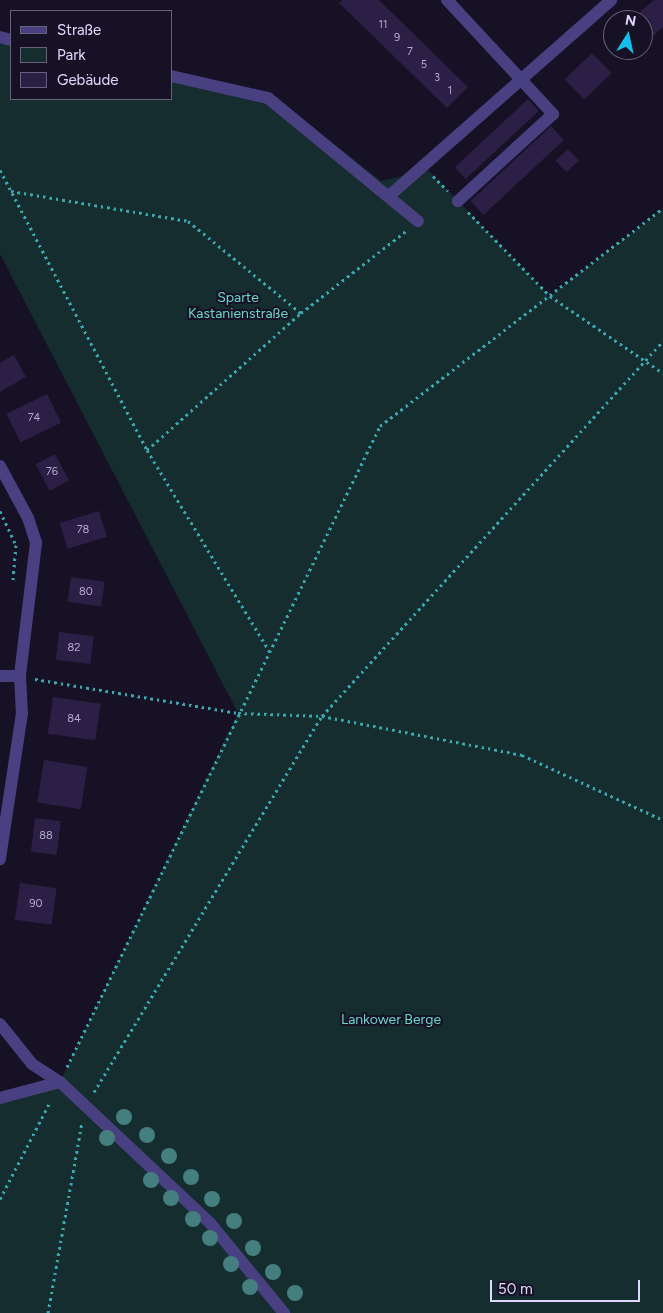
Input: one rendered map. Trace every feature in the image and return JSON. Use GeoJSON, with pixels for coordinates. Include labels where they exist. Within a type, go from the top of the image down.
{"type":"FeatureCollection","features":[{"type":"Feature","properties":{"kind":"street"},"geometry":{"type":"LineString","coordinates":[[447,0],[522,77],[553,114],[458,201]]}},
{"type":"Feature","properties":{"kind":"street"},"geometry":{"type":"LineString","coordinates":[[389,196],[611,0]]}},
{"type":"Feature","properties":{"kind":"street"},"geometry":{"type":"LineString","coordinates":[[172,76],[268,98],[418,221]]}},
{"type":"Feature","properties":{"kind":"street"},"geometry":{"type":"LineString","coordinates":[[0,466],[36,543],[20,676],[22,713],[0,859]]}},
{"type":"Feature","properties":{"kind":"street"},"geometry":{"type":"LineString","coordinates":[[0,676],[20,676]]}},
{"type":"Feature","properties":{"kind":"street"},"geometry":{"type":"LineString","coordinates":[[0,1024],[32,1064],[60,1082],[210,1223],[284,1313]]}},
{"type":"Feature","properties":{"kind":"street"},"geometry":{"type":"LineString","coordinates":[[0,1098],[60,1082]]}},
{"type":"Feature","properties":{"kind":"path"},"geometry":{"type":"LineString","coordinates":[[423,165],[550,296],[663,373]]}},
{"type":"Feature","properties":{"kind":"path"},"geometry":{"type":"LineString","coordinates":[[0,170],[147,450],[270,652]]}},
{"type":"Feature","properties":{"kind":"path"},"geometry":{"type":"LineString","coordinates":[[10,191],[188,221],[302,313]]}},
{"type":"Feature","properties":{"kind":"path"},"geometry":{"type":"LineString","coordinates":[[0,1199],[60,1082],[238,713],[270,652],[380,426],[663,208]]}},
{"type":"Feature","properties":{"kind":"path"},"geometry":{"type":"LineString","coordinates":[[147,450],[302,313],[418,221]]}},
{"type":"Feature","properties":{"kind":"path"},"geometry":{"type":"LineString","coordinates":[[48,1313],[85,1106],[322,716],[663,341]]}},
{"type":"Feature","properties":{"kind":"path"},"geometry":{"type":"LineString","coordinates":[[20,676],[238,713],[322,716],[522,755],[663,820]]}},
{"type":"Feature","properties":{"kind":"green space","name":"Lankower Berge"},"geometry":{"type":"Polygon","coordinates":[[[0,40],[10,42],[10,100],[172,100],[172,74],[269,93],[381,181],[428,170],[550,296],[663,209],[663,1313],[0,1313],[0,1104],[3,1098],[60,1082],[238,713],[0,254],[0,40]]]}},
{"type":"Feature","properties":{"kind":"building"},"geometry":{"type":"Polygon","coordinates":[[[342,0],[379,0],[468,87],[447,108],[339,3],[342,0]]]}},
{"type":"Feature","properties":{"kind":"building"},"geometry":{"type":"Polygon","coordinates":[[[654,0],[663,0],[663,27],[653,36],[653,10],[642,10],[654,0]]]}},
{"type":"Feature","properties":{"kind":"building"},"geometry":{"type":"Polygon","coordinates":[[[592,53],[611,73],[584,100],[565,79],[592,53]]]}},
{"type":"Feature","properties":{"kind":"building"},"geometry":{"type":"Polygon","coordinates":[[[528,99],[539,111],[466,179],[455,167],[528,99]]]}},
{"type":"Feature","properties":{"kind":"building"},"geometry":{"type":"Polygon","coordinates":[[[551,126],[564,140],[484,215],[471,201],[551,126]]]}},
{"type":"Feature","properties":{"kind":"building"},"geometry":{"type":"Polygon","coordinates":[[[568,149],[579,161],[566,172],[556,161],[568,149]]]}},
{"type":"Feature","properties":{"kind":"building"},"geometry":{"type":"Polygon","coordinates":[[[14,355],[26,377],[0,392],[0,363],[14,355]]]}},
{"type":"Feature","properties":{"kind":"building"},"geometry":{"type":"Polygon","coordinates":[[[47,394],[61,423],[21,442],[7,414],[47,394]]]}},
{"type":"Feature","properties":{"kind":"building"},"geometry":{"type":"Polygon","coordinates":[[[55,454],[69,480],[50,491],[36,464],[55,454]]]}},
{"type":"Feature","properties":{"kind":"building"},"geometry":{"type":"Polygon","coordinates":[[[99,511],[107,537],[68,549],[60,523],[99,511]]]}},
{"type":"Feature","properties":{"kind":"building"},"geometry":{"type":"Polygon","coordinates":[[[71,577],[105,582],[101,606],[68,602],[71,577]]]}},
{"type":"Feature","properties":{"kind":"building"},"geometry":{"type":"Polygon","coordinates":[[[59,632],[94,636],[90,664],[56,660],[59,632]]]}},
{"type":"Feature","properties":{"kind":"building"},"geometry":{"type":"Polygon","coordinates":[[[53,697],[101,704],[95,740],[48,734],[53,697]]]}},
{"type":"Feature","properties":{"kind":"building"},"geometry":{"type":"Polygon","coordinates":[[[44,760],[87,767],[81,809],[37,802],[44,760]]]}},
{"type":"Feature","properties":{"kind":"building"},"geometry":{"type":"Polygon","coordinates":[[[35,818],[61,821],[57,855],[31,852],[35,818]]]}},
{"type":"Feature","properties":{"kind":"building"},"geometry":{"type":"Polygon","coordinates":[[[20,883],[57,888],[51,925],[15,920],[20,883]]]}},
{"type":"Feature","properties":{"kind":"park label","name":"Sparte Kastanienstraße"},"geometry":{"type":"Point","coordinates":[238,306]}}]}
